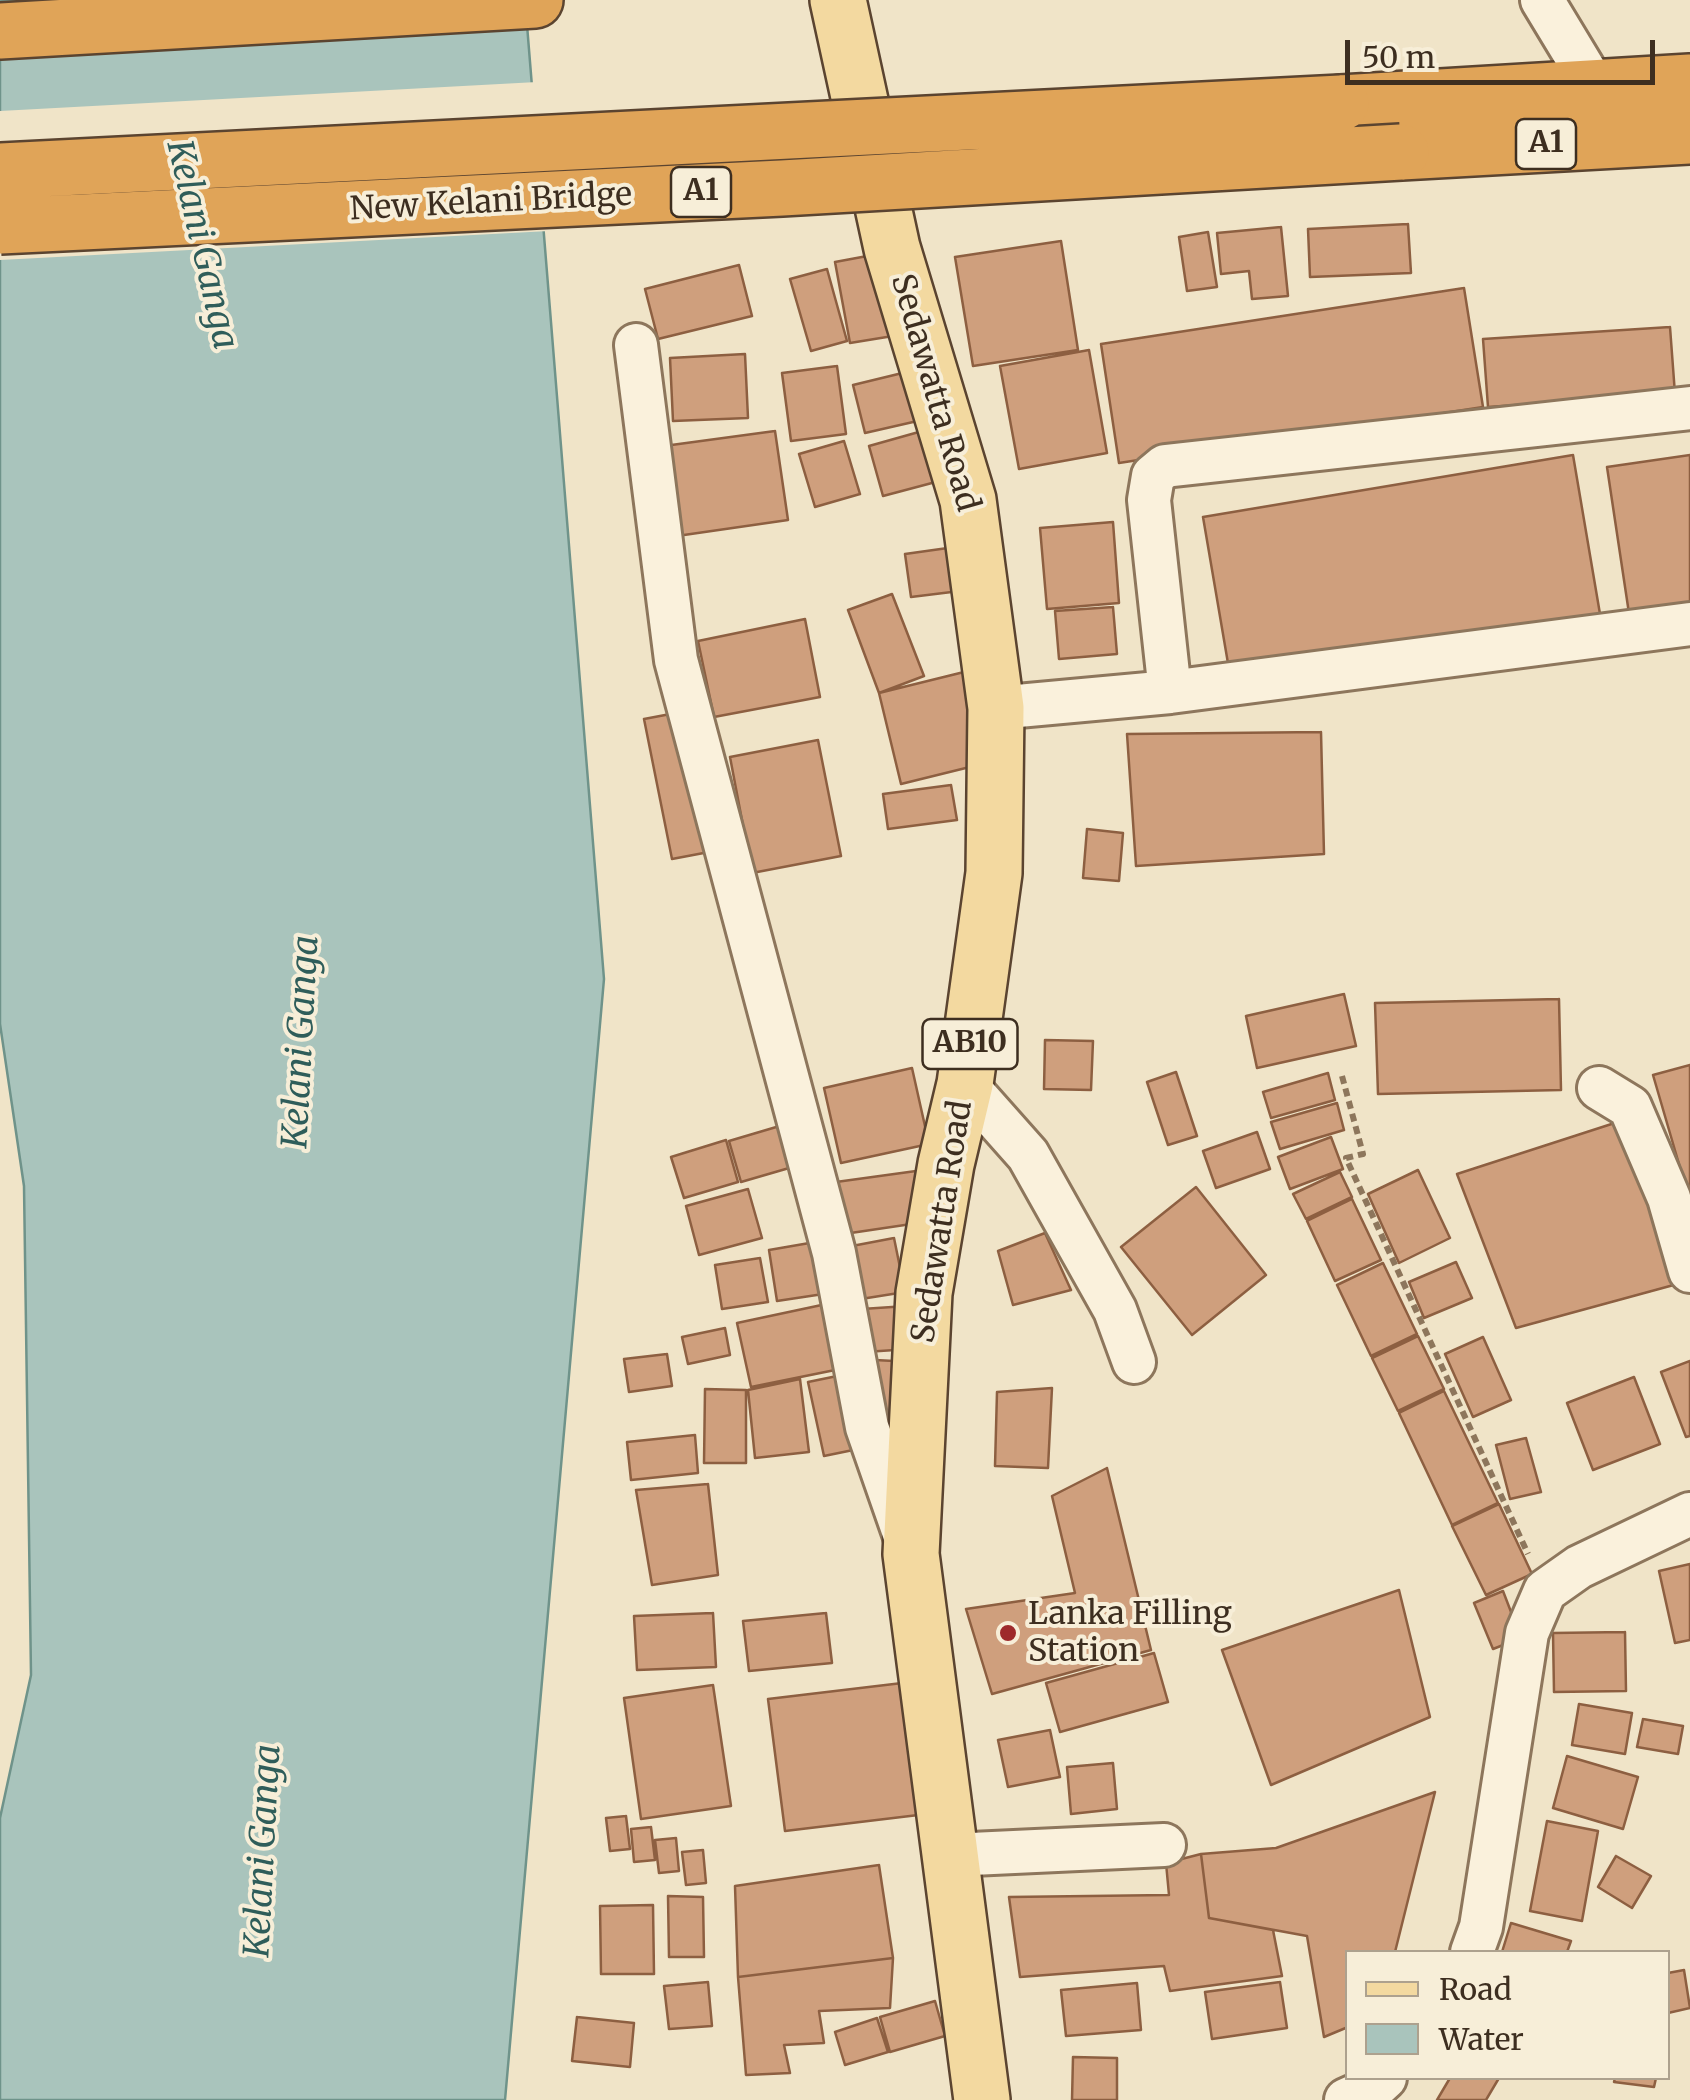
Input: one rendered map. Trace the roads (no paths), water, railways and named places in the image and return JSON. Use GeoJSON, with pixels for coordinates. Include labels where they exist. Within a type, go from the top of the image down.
{"type":"FeatureCollection","features":[{"type":"Feature","properties":{"kind":"highway"},"geometry":{"type":"LineString","coordinates":[[0,31],[535,0]]}},
{"type":"Feature","properties":{"kind":"highway","name":"A1"},"geometry":{"type":"LineString","coordinates":[[1594,86],[1690,82]]}},
{"type":"Feature","properties":{"kind":"highway","name":"New Kelani Bridge"},"geometry":{"type":"LineString","coordinates":[[0,171],[1340,103],[1594,86]]}},
{"type":"Feature","properties":{"kind":"highway","name":"New Kelani Bridge"},"geometry":{"type":"LineString","coordinates":[[0,226],[762,189],[1690,136]]}},
{"type":"Feature","properties":{"kind":"main road","name":"Sedawatta Road"},"geometry":{"type":"LineString","coordinates":[[838,0],[892,248],[968,500],[996,708],[994,873],[965,1084],[946,1164],[924,1293],[910,1554],[982,2100]]}},
{"type":"Feature","properties":{"kind":"street"},"geometry":{"type":"LineString","coordinates":[[1542,0],[1594,86]]}},
{"type":"Feature","properties":{"kind":"street"},"geometry":{"type":"LineString","coordinates":[[636,344],[676,660],[834,1254],[867,1427],[910,1554]]}},
{"type":"Feature","properties":{"kind":"street"},"geometry":{"type":"LineString","coordinates":[[1170,692],[1149,500],[1153,476],[1165,466],[1690,408]]}},
{"type":"Feature","properties":{"kind":"street"},"geometry":{"type":"LineString","coordinates":[[996,708],[1170,692],[1690,624]]}},
{"type":"Feature","properties":{"kind":"street"},"geometry":{"type":"LineString","coordinates":[[965,1084],[1028,1155],[1116,1310],[1134,1362]]}},
{"type":"Feature","properties":{"kind":"street"},"geometry":{"type":"LineString","coordinates":[[1599,1088],[1630,1107],[1669,1198],[1690,1271]]}},
{"type":"Feature","properties":{"kind":"street"},"geometry":{"type":"LineString","coordinates":[[1473,1950],[1482,1927],[1527,1632],[1545,1591],[1580,1566],[1690,1514]]}},
{"type":"Feature","properties":{"kind":"street"},"geometry":{"type":"LineString","coordinates":[[950,1855],[1164,1845]]}},
{"type":"Feature","properties":{"kind":"street"},"geometry":{"type":"LineString","coordinates":[[1346,2100],[1383,2080]]}},
{"type":"Feature","properties":{"kind":"water","name":"Kelani Ganga"},"geometry":{"type":"Polygon","coordinates":[[[0,0],[525,0],[604,979],[505,2100],[0,2100],[0,1818],[31,1675],[24,1186],[0,1024],[0,0]]]}},
{"type":"Feature","properties":{"kind":"place","name":"Lanka Filling Station"},"geometry":{"type":"Point","coordinates":[1008,1633]}}]}
